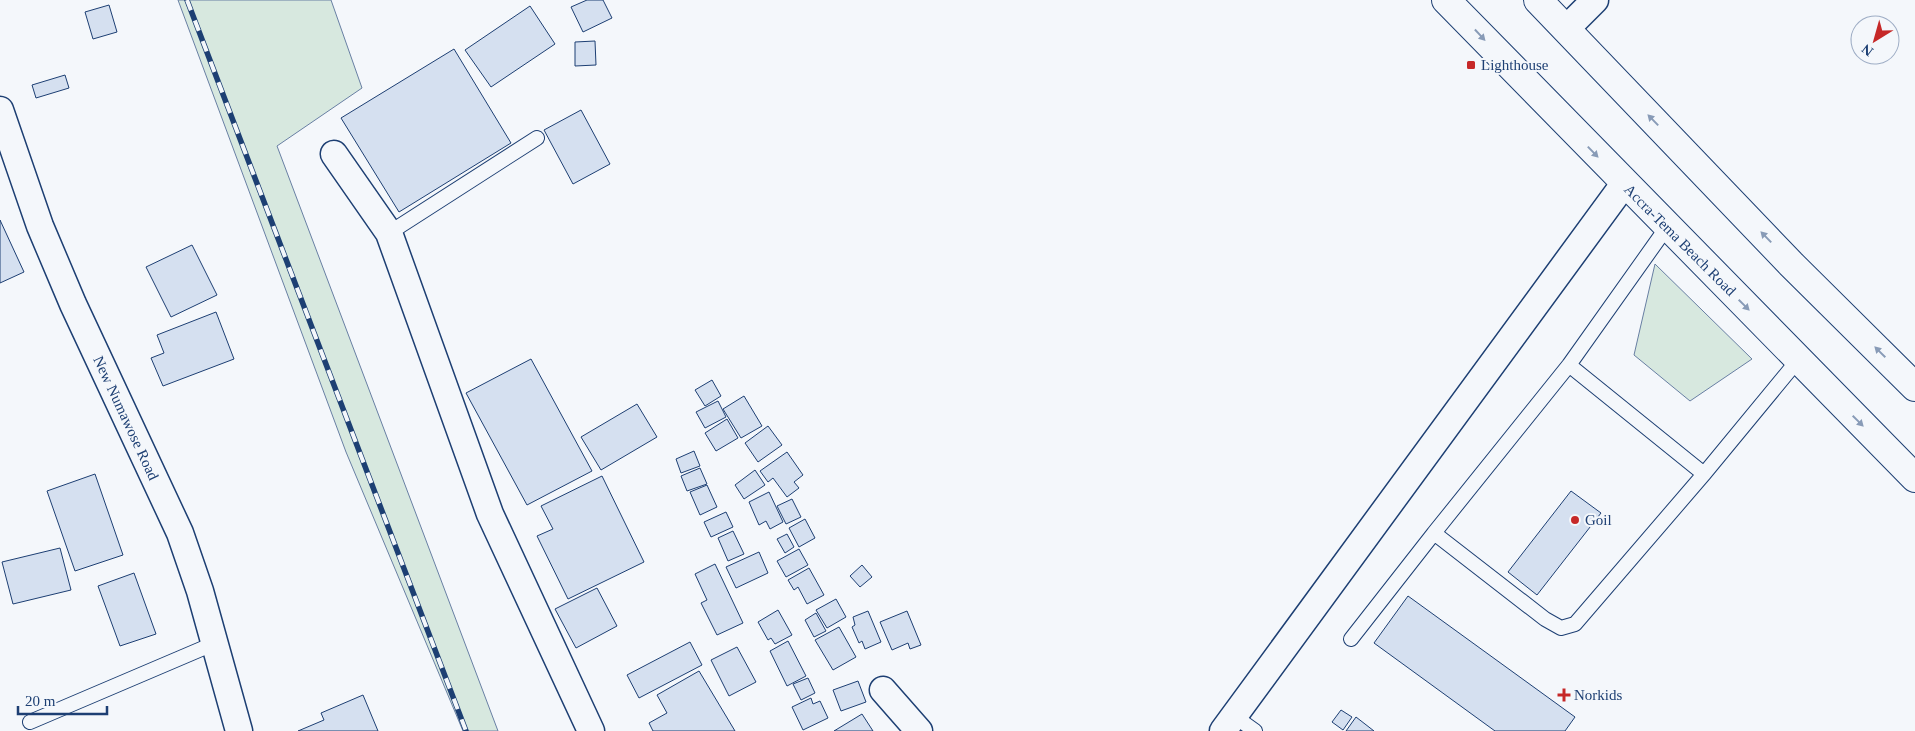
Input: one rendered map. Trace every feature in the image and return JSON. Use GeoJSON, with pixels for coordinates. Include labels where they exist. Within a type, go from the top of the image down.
{"type":"FeatureCollection","features":[{"type":"Feature","properties":{"kind":"main road","name":"Accra-Tema Beach Road"},"geometry":{"type":"LineString","coordinates":[[1446,0],[1624,184],[1915,478]]}},
{"type":"Feature","properties":{"kind":"main road"},"geometry":{"type":"LineString","coordinates":[[1538,0],[1791,264],[1915,387]]}},
{"type":"Feature","properties":{"kind":"street"},"geometry":{"type":"LineString","coordinates":[[1566,29],[1595,0]]}},
{"type":"Feature","properties":{"kind":"street","name":"New Numawose Road"},"geometry":{"type":"LineString","coordinates":[[0,110],[40,226],[69,295],[180,534],[200,591],[213,644],[239,731]]}},
{"type":"Feature","properties":{"kind":"street"},"geometry":{"type":"LineString","coordinates":[[334,154],[389,233],[490,514],[591,731]]}},
{"type":"Feature","properties":{"kind":"street"},"geometry":{"type":"LineString","coordinates":[[1228,723],[1624,184]]}},
{"type":"Feature","properties":{"kind":"street"},"geometry":{"type":"LineString","coordinates":[[882,690],[919,731]]}},
{"type":"Feature","properties":{"kind":"lane"},"geometry":{"type":"LineString","coordinates":[[389,233],[537,138]]}},
{"type":"Feature","properties":{"kind":"lane"},"geometry":{"type":"LineString","coordinates":[[1352,639],[1568,365],[1667,227]]}},
{"type":"Feature","properties":{"kind":"lane"},"geometry":{"type":"LineString","coordinates":[[1434,533],[1545,619],[1561,628],[1576,624],[1798,360]]}},
{"type":"Feature","properties":{"kind":"lane"},"geometry":{"type":"LineString","coordinates":[[1568,365],[1704,474]]}},
{"type":"Feature","properties":{"kind":"lane"},"geometry":{"type":"LineString","coordinates":[[30,722],[213,644]]}},
{"type":"Feature","properties":{"kind":"lane"},"geometry":{"type":"LineString","coordinates":[[1228,723],[1255,731]]}},
{"type":"Feature","properties":{"kind":"shaded area"},"geometry":{"type":"Polygon","coordinates":[[[178,0],[331,0],[362,88],[277,146],[498,731],[463,731],[346,452],[178,0]]]}},
{"type":"Feature","properties":{"kind":"shaded area"},"geometry":{"type":"Polygon","coordinates":[[[1655,264],[1752,359],[1690,401],[1634,355],[1655,264]]]}},
{"type":"Feature","properties":{"kind":"building"},"geometry":{"type":"Polygon","coordinates":[[[587,0],[603,0],[612,18],[583,32],[571,7],[587,0]]]}},
{"type":"Feature","properties":{"kind":"building"},"geometry":{"type":"Polygon","coordinates":[[[109,5],[117,32],[93,39],[85,12],[109,5]]]}},
{"type":"Feature","properties":{"kind":"building"},"geometry":{"type":"Polygon","coordinates":[[[530,6],[555,44],[491,87],[465,50],[530,6]]]}},
{"type":"Feature","properties":{"kind":"building"},"geometry":{"type":"Polygon","coordinates":[[[595,41],[596,65],[575,66],[575,42],[595,41]]]}},
{"type":"Feature","properties":{"kind":"building"},"geometry":{"type":"Polygon","coordinates":[[[454,49],[511,143],[399,212],[341,118],[454,49]]]}},
{"type":"Feature","properties":{"kind":"building"},"geometry":{"type":"Polygon","coordinates":[[[65,75],[69,88],[36,98],[32,85],[65,75]]]}},
{"type":"Feature","properties":{"kind":"building"},"geometry":{"type":"Polygon","coordinates":[[[581,110],[610,164],[573,184],[544,130],[581,110]]]}},
{"type":"Feature","properties":{"kind":"building"},"geometry":{"type":"Polygon","coordinates":[[[0,220],[24,272],[0,283],[0,220]]]}},
{"type":"Feature","properties":{"kind":"building"},"geometry":{"type":"Polygon","coordinates":[[[192,245],[217,295],[171,317],[146,267],[192,245]]]}},
{"type":"Feature","properties":{"kind":"building"},"geometry":{"type":"Polygon","coordinates":[[[216,312],[234,359],[163,386],[151,358],[164,353],[157,335],[216,312]]]}},
{"type":"Feature","properties":{"kind":"building"},"geometry":{"type":"Polygon","coordinates":[[[531,359],[592,471],[527,505],[466,393],[531,359]]]}},
{"type":"Feature","properties":{"kind":"building"},"geometry":{"type":"Polygon","coordinates":[[[712,380],[721,396],[705,406],[695,390],[712,380]]]}},
{"type":"Feature","properties":{"kind":"building"},"geometry":{"type":"Polygon","coordinates":[[[744,396],[762,426],[741,438],[723,409],[744,396]]]}},
{"type":"Feature","properties":{"kind":"building"},"geometry":{"type":"Polygon","coordinates":[[[718,401],[726,417],[705,428],[696,412],[718,401]]]}},
{"type":"Feature","properties":{"kind":"building"},"geometry":{"type":"Polygon","coordinates":[[[637,404],[657,437],[601,470],[581,437],[637,404]]]}},
{"type":"Feature","properties":{"kind":"building"},"geometry":{"type":"Polygon","coordinates":[[[727,419],[738,438],[716,451],[705,433],[727,419]]]}},
{"type":"Feature","properties":{"kind":"building"},"geometry":{"type":"Polygon","coordinates":[[[768,426],[782,445],[758,462],[745,443],[768,426]]]}},
{"type":"Feature","properties":{"kind":"building"},"geometry":{"type":"Polygon","coordinates":[[[694,451],[700,466],[681,473],[676,459],[694,451]]]}},
{"type":"Feature","properties":{"kind":"building"},"geometry":{"type":"Polygon","coordinates":[[[787,452],[803,475],[794,482],[799,488],[787,497],[773,478],[768,482],[760,471],[787,452]]]}},
{"type":"Feature","properties":{"kind":"building"},"geometry":{"type":"Polygon","coordinates":[[[700,468],[707,484],[687,491],[681,476],[700,468]]]}},
{"type":"Feature","properties":{"kind":"building"},"geometry":{"type":"Polygon","coordinates":[[[755,470],[765,485],[744,499],[735,485],[755,470]]]}},
{"type":"Feature","properties":{"kind":"building"},"geometry":{"type":"Polygon","coordinates":[[[95,474],[123,555],[75,571],[47,491],[95,474]]]}},
{"type":"Feature","properties":{"kind":"building"},"geometry":{"type":"Polygon","coordinates":[[[602,476],[644,562],[568,599],[537,536],[553,529],[541,506],[602,476]]]}},
{"type":"Feature","properties":{"kind":"building"},"geometry":{"type":"Polygon","coordinates":[[[707,485],[717,507],[700,515],[690,492],[707,485]]]}},
{"type":"Feature","properties":{"kind":"building"},"geometry":{"type":"Polygon","coordinates":[[[1571,491],[1601,513],[1537,595],[1508,572],[1571,491]]]}},
{"type":"Feature","properties":{"kind":"building"},"geometry":{"type":"Polygon","coordinates":[[[769,492],[783,522],[770,529],[766,521],[759,525],[749,502],[769,492]]]}},
{"type":"Feature","properties":{"kind":"building"},"geometry":{"type":"Polygon","coordinates":[[[792,499],[801,517],[786,524],[777,506],[792,499]]]}},
{"type":"Feature","properties":{"kind":"building"},"geometry":{"type":"Polygon","coordinates":[[[726,512],[733,527],[711,537],[704,522],[726,512]]]}},
{"type":"Feature","properties":{"kind":"building"},"geometry":{"type":"Polygon","coordinates":[[[805,519],[815,538],[799,547],[789,528],[805,519]]]}},
{"type":"Feature","properties":{"kind":"building"},"geometry":{"type":"Polygon","coordinates":[[[733,531],[744,554],[728,561],[718,538],[733,531]]]}},
{"type":"Feature","properties":{"kind":"building"},"geometry":{"type":"Polygon","coordinates":[[[787,534],[794,547],[785,553],[777,539],[787,534]]]}},
{"type":"Feature","properties":{"kind":"building"},"geometry":{"type":"Polygon","coordinates":[[[60,548],[71,590],[13,604],[2,562],[60,548]]]}},
{"type":"Feature","properties":{"kind":"building"},"geometry":{"type":"Polygon","coordinates":[[[799,549],[808,565],[786,577],[777,561],[799,549]]]}},
{"type":"Feature","properties":{"kind":"building"},"geometry":{"type":"Polygon","coordinates":[[[759,552],[768,573],[736,588],[726,567],[759,552]]]}},
{"type":"Feature","properties":{"kind":"building"},"geometry":{"type":"Polygon","coordinates":[[[715,564],[743,623],[717,635],[701,603],[707,600],[695,574],[715,564]]]}},
{"type":"Feature","properties":{"kind":"building"},"geometry":{"type":"Polygon","coordinates":[[[862,565],[872,577],[860,587],[850,576],[862,565]]]}},
{"type":"Feature","properties":{"kind":"building"},"geometry":{"type":"Polygon","coordinates":[[[809,568],[824,595],[807,604],[798,587],[794,590],[788,580],[809,568]]]}},
{"type":"Feature","properties":{"kind":"building"},"geometry":{"type":"Polygon","coordinates":[[[134,573],[156,634],[120,646],[98,586],[134,573]]]}},
{"type":"Feature","properties":{"kind":"building"},"geometry":{"type":"Polygon","coordinates":[[[597,588],[617,626],[576,648],[555,609],[597,588]]]}},
{"type":"Feature","properties":{"kind":"building"},"geometry":{"type":"Polygon","coordinates":[[[1408,596],[1575,717],[1565,731],[1495,731],[1374,643],[1408,596]]]}},
{"type":"Feature","properties":{"kind":"building"},"geometry":{"type":"Polygon","coordinates":[[[836,599],[846,617],[827,628],[816,610],[836,599]]]}},
{"type":"Feature","properties":{"kind":"building"},"geometry":{"type":"Polygon","coordinates":[[[778,610],[792,635],[775,644],[771,638],[768,640],[758,622],[778,610]]]}},
{"type":"Feature","properties":{"kind":"building"},"geometry":{"type":"Polygon","coordinates":[[[868,611],[881,642],[865,649],[862,641],[859,643],[852,627],[855,625],[853,617],[868,611]]]}},
{"type":"Feature","properties":{"kind":"building"},"geometry":{"type":"Polygon","coordinates":[[[907,611],[921,645],[910,649],[908,643],[892,650],[880,622],[907,611]]]}},
{"type":"Feature","properties":{"kind":"building"},"geometry":{"type":"Polygon","coordinates":[[[816,613],[826,631],[814,637],[805,620],[816,613]]]}},
{"type":"Feature","properties":{"kind":"building"},"geometry":{"type":"Polygon","coordinates":[[[839,627],[856,657],[833,670],[815,640],[839,627]]]}},
{"type":"Feature","properties":{"kind":"building"},"geometry":{"type":"Polygon","coordinates":[[[788,641],[806,676],[787,686],[770,651],[788,641]]]}},
{"type":"Feature","properties":{"kind":"building"},"geometry":{"type":"Polygon","coordinates":[[[690,642],[702,665],[639,698],[627,675],[690,642]]]}},
{"type":"Feature","properties":{"kind":"building"},"geometry":{"type":"Polygon","coordinates":[[[737,647],[756,682],[729,696],[711,660],[737,647]]]}},
{"type":"Feature","properties":{"kind":"building"},"geometry":{"type":"Polygon","coordinates":[[[699,671],[735,731],[653,731],[649,723],[667,713],[657,695],[699,671]]]}},
{"type":"Feature","properties":{"kind":"building"},"geometry":{"type":"Polygon","coordinates":[[[808,678],[815,693],[801,700],[793,684],[808,678]]]}},
{"type":"Feature","properties":{"kind":"building"},"geometry":{"type":"Polygon","coordinates":[[[858,681],[866,702],[841,711],[833,690],[858,681]]]}},
{"type":"Feature","properties":{"kind":"building"},"geometry":{"type":"Polygon","coordinates":[[[363,695],[378,731],[298,731],[324,720],[321,713],[363,695]]]}},
{"type":"Feature","properties":{"kind":"building"},"geometry":{"type":"Polygon","coordinates":[[[811,698],[813,704],[820,701],[828,718],[803,730],[792,707],[811,698]]]}},
{"type":"Feature","properties":{"kind":"building"},"geometry":{"type":"Polygon","coordinates":[[[1341,710],[1352,717],[1343,730],[1332,722],[1341,710]]]}},
{"type":"Feature","properties":{"kind":"building"},"geometry":{"type":"Polygon","coordinates":[[[862,714],[873,731],[834,731],[862,714]]]}},
{"type":"Feature","properties":{"kind":"building"},"geometry":{"type":"Polygon","coordinates":[[[1356,717],[1374,731],[1346,731],[1356,717]]]}},
{"type":"Feature","properties":{"kind":"railway"},"geometry":{"type":"LineString","coordinates":[[187,0],[466,731]]}},
{"type":"Feature","properties":{"kind":"place","name":"Lighthouse"},"geometry":{"type":"Point","coordinates":[1471,65]}},
{"type":"Feature","properties":{"kind":"place","name":"Goil"},"geometry":{"type":"Point","coordinates":[1575,520]}},
{"type":"Feature","properties":{"kind":"place","name":"Norkids"},"geometry":{"type":"Point","coordinates":[1564,695]}}]}
